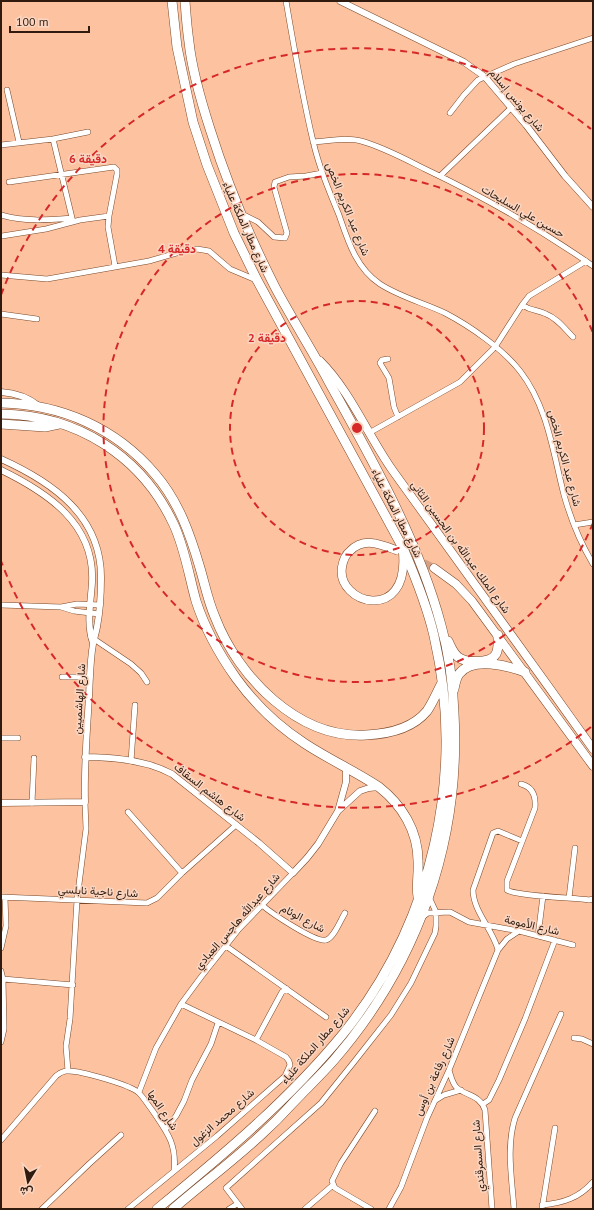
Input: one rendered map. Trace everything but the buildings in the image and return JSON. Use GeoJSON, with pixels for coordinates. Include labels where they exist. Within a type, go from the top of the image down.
{"type":"FeatureCollection","features":[{"type":"Feature","properties":{"kind":"highway","name":"شارع مطار الملكة علياء"},"geometry":{"type":"LineString","coordinates":[[157,1209],[263,1119],[308,1072],[342,1035],[366,1002],[392,959],[404,935],[426,880],[434,850],[445,775],[446,729],[442,682],[434,635],[419,586],[257,280],[222,204],[197,136],[177,47],[172,1]]}},
{"type":"Feature","properties":{"kind":"highway","name":"شارع مطار الملكة علياء"},"geometry":{"type":"LineString","coordinates":[[173,1209],[263,1134],[336,1058],[386,989],[403,958],[429,896],[444,843],[452,799],[455,751],[453,692],[442,626],[422,567],[404,524],[378,473],[276,288],[240,212],[204,111],[189,44],[185,1]]}},
{"type":"Feature","properties":{"kind":"highway","name":"شارع الملك عبدالله بن الحسين الثاني"},"geometry":{"type":"LineString","coordinates":[[314,356],[327,368],[343,390],[392,470],[593,749]]}},
{"type":"Feature","properties":{"kind":"highway"},"geometry":{"type":"LineString","coordinates":[[1,403],[38,406],[87,421],[122,443],[147,465],[156,475],[179,510],[194,549],[210,606],[224,638],[241,665],[252,678],[283,708],[314,726],[334,732],[353,736],[380,734],[402,728],[422,716],[432,702],[442,682]]}},
{"type":"Feature","properties":{"kind":"highway"},"geometry":{"type":"LineString","coordinates":[[1,414],[23,415],[74,428],[92,436],[109,446],[127,460],[151,486],[166,511],[179,540],[197,602],[207,629],[221,655],[235,676],[261,707],[288,731],[305,743],[379,787],[389,795],[400,808],[414,834],[418,861],[416,885],[418,900]]}},
{"type":"Feature","properties":{"kind":"highway"},"geometry":{"type":"LineString","coordinates":[[1,424],[45,427],[60,424]]}},
{"type":"Feature","properties":{"kind":"highway"},"geometry":{"type":"LineString","coordinates":[[166,511],[179,510]]}},
{"type":"Feature","properties":{"kind":"highway"},"geometry":{"type":"LineString","coordinates":[[367,542],[374,542],[399,549],[404,562],[403,576],[397,589],[391,595],[379,600],[365,600],[354,594],[346,586],[341,575],[341,568],[346,555],[354,547],[367,542]]}},
{"type":"Feature","properties":{"kind":"highway","name":"شارع الملك عبدالله بن الحسين الثاني"},"geometry":{"type":"LineString","coordinates":[[434,568],[456,584],[467,595],[498,635],[593,766]]}},
{"type":"Feature","properties":{"kind":"highway"},"geometry":{"type":"LineString","coordinates":[[442,626],[454,652],[459,657],[468,660],[484,660],[490,659],[494,656],[497,650],[498,635]]}},
{"type":"Feature","properties":{"kind":"highway"},"geometry":{"type":"LineString","coordinates":[[453,692],[459,674],[470,667],[482,664],[501,665],[525,672]]}},
{"type":"Feature","properties":{"kind":"street","name":"شارع عبد الكريم الخص"},"geometry":{"type":"LineString","coordinates":[[286,1],[313,142],[322,173],[357,260],[368,274],[381,285],[445,314],[495,347],[520,371],[531,387],[539,404],[550,436],[564,494],[574,525],[593,564]]}},
{"type":"Feature","properties":{"kind":"street","name":"شارع يونس إسلام"},"geometry":{"type":"LineString","coordinates":[[340,1],[464,62],[485,76],[526,125],[565,176],[593,207]]}},
{"type":"Feature","properties":{"kind":"street"},"geometry":{"type":"LineString","coordinates":[[450,113],[473,84],[485,76],[539,55],[593,38]]}},
{"type":"Feature","properties":{"kind":"street"},"geometry":{"type":"LineString","coordinates":[[7,90],[19,142]]}},
{"type":"Feature","properties":{"kind":"street"},"geometry":{"type":"LineString","coordinates":[[440,176],[511,108]]}},
{"type":"Feature","properties":{"kind":"street"},"geometry":{"type":"LineString","coordinates":[[1,145],[53,139],[88,132]]}},
{"type":"Feature","properties":{"kind":"street"},"geometry":{"type":"LineString","coordinates":[[53,139],[72,220]]}},
{"type":"Feature","properties":{"kind":"street","name":"حسين علي السليحات"},"geometry":{"type":"LineString","coordinates":[[313,142],[349,139],[362,141],[384,150],[440,176],[506,211],[540,230],[593,266]]}},
{"type":"Feature","properties":{"kind":"street"},"geometry":{"type":"LineString","coordinates":[[9,182],[116,168],[117,174],[108,227],[111,251],[115,266]]}},
{"type":"Feature","properties":{"kind":"street"},"geometry":{"type":"LineString","coordinates":[[240,212],[255,220],[274,237],[285,238],[287,233],[274,186],[275,182],[289,176],[306,176],[322,173]]}},
{"type":"Feature","properties":{"kind":"street"},"geometry":{"type":"LineString","coordinates":[[1,215],[16,219],[31,220],[72,220],[109,216]]}},
{"type":"Feature","properties":{"kind":"street"},"geometry":{"type":"LineString","coordinates":[[2,236],[46,229],[72,220]]}},
{"type":"Feature","properties":{"kind":"street"},"geometry":{"type":"LineString","coordinates":[[246,226],[247,223],[255,220]]}},
{"type":"Feature","properties":{"kind":"street"},"geometry":{"type":"LineString","coordinates":[[1,275],[47,279],[149,261],[187,250],[202,249],[213,254],[230,269],[257,280]]}},
{"type":"Feature","properties":{"kind":"street"},"geometry":{"type":"LineString","coordinates":[[369,433],[458,384],[480,364],[495,347],[522,305],[533,294],[586,261]]}},
{"type":"Feature","properties":{"kind":"street"},"geometry":{"type":"LineString","coordinates":[[243,275],[249,264]]}},
{"type":"Feature","properties":{"kind":"street"},"geometry":{"type":"LineString","coordinates":[[522,305],[529,310],[545,313],[550,316],[573,337]]}},
{"type":"Feature","properties":{"kind":"street"},"geometry":{"type":"LineString","coordinates":[[1,314],[37,319]]}},
{"type":"Feature","properties":{"kind":"street"},"geometry":{"type":"LineString","coordinates":[[388,359],[382,360],[380,363],[389,378],[394,407],[398,417]]}},
{"type":"Feature","properties":{"kind":"street"},"geometry":{"type":"LineString","coordinates":[[1,392],[21,396],[38,406]]}},
{"type":"Feature","properties":{"kind":"street","name":"شارع الهاشميين"},"geometry":{"type":"LineString","coordinates":[[1,459],[31,474],[53,488],[74,507],[85,521],[93,535],[100,557],[100,605],[93,639],[85,757]]}},
{"type":"Feature","properties":{"kind":"street","name":"شارع الهاشميين"},"geometry":{"type":"LineString","coordinates":[[1,470],[28,484],[46,496],[66,513],[79,528],[91,561],[92,580],[89,613],[93,639]]}},
{"type":"Feature","properties":{"kind":"street"},"geometry":{"type":"LineString","coordinates":[[574,525],[593,522]]}},
{"type":"Feature","properties":{"kind":"street"},"geometry":{"type":"LineString","coordinates":[[1,605],[61,607],[77,604],[100,605]]}},
{"type":"Feature","properties":{"kind":"street"},"geometry":{"type":"LineString","coordinates":[[61,607],[74,611],[99,614]]}},
{"type":"Feature","properties":{"kind":"street"},"geometry":{"type":"LineString","coordinates":[[93,639],[131,664],[147,682]]}},
{"type":"Feature","properties":{"kind":"street"},"geometry":{"type":"LineString","coordinates":[[62,677],[90,677]]}},
{"type":"Feature","properties":{"kind":"street"},"geometry":{"type":"LineString","coordinates":[[131,761],[135,705]]}},
{"type":"Feature","properties":{"kind":"street"},"geometry":{"type":"LineString","coordinates":[[1,738],[18,738]]}},
{"type":"Feature","properties":{"kind":"street"},"geometry":{"type":"LineString","coordinates":[[68,1071],[66,1046],[70,1019],[77,900],[86,830],[85,757]]}},
{"type":"Feature","properties":{"kind":"street","name":"شارع هاشم السقاف"},"geometry":{"type":"LineString","coordinates":[[85,757],[131,761],[155,766],[172,774],[273,855],[293,873]]}},
{"type":"Feature","properties":{"kind":"street"},"geometry":{"type":"LineString","coordinates":[[32,803],[34,758]]}},
{"type":"Feature","properties":{"kind":"street","name":"شارع عبدالله هاجس العبادي"},"geometry":{"type":"LineString","coordinates":[[139,1092],[156,1048],[181,1004],[200,976],[318,844],[338,811],[346,782],[346,768]]}},
{"type":"Feature","properties":{"kind":"street"},"geometry":{"type":"LineString","coordinates":[[521,784],[531,789],[534,795],[534,812],[506,883],[506,888],[512,892],[543,896],[589,900],[593,899]]}},
{"type":"Feature","properties":{"kind":"street","name":"شارع عبدالله هاجس العبادي"},"geometry":{"type":"LineString","coordinates":[[338,811],[360,791],[379,787]]}},
{"type":"Feature","properties":{"kind":"street"},"geometry":{"type":"LineString","coordinates":[[1,803],[85,802]]}},
{"type":"Feature","properties":{"kind":"street"},"geometry":{"type":"LineString","coordinates":[[128,812],[182,873]]}},
{"type":"Feature","properties":{"kind":"street","name":"شارع ناجية نابلسي"},"geometry":{"type":"LineString","coordinates":[[3,898],[147,903],[157,898],[182,873],[236,825]]}},
{"type":"Feature","properties":{"kind":"street"},"geometry":{"type":"LineString","coordinates":[[498,950],[494,937],[477,905],[473,890],[494,832],[498,831],[522,841]]}},
{"type":"Feature","properties":{"kind":"street"},"geometry":{"type":"LineString","coordinates":[[569,898],[574,848]]}},
{"type":"Feature","properties":{"kind":"street"},"geometry":{"type":"LineString","coordinates":[[242,1209],[226,1188],[321,1103],[391,1015],[411,983],[433,938],[436,926],[436,912],[429,896]]}},
{"type":"Feature","properties":{"kind":"street"},"geometry":{"type":"LineString","coordinates":[[538,936],[543,896]]}},
{"type":"Feature","properties":{"kind":"street"},"geometry":{"type":"LineString","coordinates":[[1,948],[6,926],[3,898]]}},
{"type":"Feature","properties":{"kind":"street","name":"شارع الوئام"},"geometry":{"type":"LineString","coordinates":[[262,905],[289,924],[323,940],[330,938],[345,913]]}},
{"type":"Feature","properties":{"kind":"street"},"geometry":{"type":"LineString","coordinates":[[420,919],[428,913],[436,912]]}},
{"type":"Feature","properties":{"kind":"street","name":"شارع الأمومة"},"geometry":{"type":"LineString","coordinates":[[436,912],[450,912],[469,922],[519,931],[573,945]]}},
{"type":"Feature","properties":{"kind":"street","name":"شارع رفاعة بن أوس"},"geometry":{"type":"LineString","coordinates":[[388,1209],[401,1186],[418,1140],[449,1070],[498,950],[507,939],[519,931]]}},
{"type":"Feature","properties":{"kind":"street"},"geometry":{"type":"LineString","coordinates":[[483,1104],[489,1100],[499,1080],[525,1019],[555,940]]}},
{"type":"Feature","properties":{"kind":"street"},"geometry":{"type":"LineString","coordinates":[[226,946],[326,1017]]}},
{"type":"Feature","properties":{"kind":"street"},"geometry":{"type":"LineString","coordinates":[[1,971],[3,979],[4,1029],[1,1042]]}},
{"type":"Feature","properties":{"kind":"street"},"geometry":{"type":"LineString","coordinates":[[3,979],[72,985]]}},
{"type":"Feature","properties":{"kind":"street"},"geometry":{"type":"LineString","coordinates":[[256,1040],[282,992],[287,989]]}},
{"type":"Feature","properties":{"kind":"street","name":"شارع محمد الزغول"},"geometry":{"type":"LineString","coordinates":[[128,1209],[217,1136],[287,1073],[290,1065],[288,1059],[256,1040],[181,1004]]}},
{"type":"Feature","properties":{"kind":"street"},"geometry":{"type":"LineString","coordinates":[[514,1209],[510,1146],[511,1133],[515,1118],[561,1014]]}},
{"type":"Feature","properties":{"kind":"street"},"geometry":{"type":"LineString","coordinates":[[165,1130],[176,1116],[184,1101],[192,1080],[211,1044],[218,1023]]}},
{"type":"Feature","properties":{"kind":"street"},"geometry":{"type":"LineString","coordinates":[[574,1038],[582,1038],[593,1044]]}},
{"type":"Feature","properties":{"kind":"street","name":"شارع السمرقندي"},"geometry":{"type":"LineString","coordinates":[[449,1070],[454,1083],[461,1090],[476,1097],[483,1104],[487,1124],[492,1209]]}},
{"type":"Feature","properties":{"kind":"street","name":"شارع المها"},"geometry":{"type":"LineString","coordinates":[[1,1140],[51,1082],[61,1073],[68,1071],[92,1075],[139,1092],[173,1144],[175,1158],[174,1171]]}},
{"type":"Feature","properties":{"kind":"street"},"geometry":{"type":"LineString","coordinates":[[435,1100],[444,1095],[461,1090]]}},
{"type":"Feature","properties":{"kind":"street"},"geometry":{"type":"LineString","coordinates":[[371,1209],[344,1193],[333,1185],[332,1181],[333,1176],[375,1111]]}},
{"type":"Feature","properties":{"kind":"street"},"geometry":{"type":"LineString","coordinates":[[555,1128],[542,1207],[578,1196],[593,1182]]}},
{"type":"Feature","properties":{"kind":"street"},"geometry":{"type":"LineString","coordinates":[[42,1209],[121,1135]]}},
{"type":"Feature","properties":{"kind":"street"},"geometry":{"type":"LineString","coordinates":[[305,1209],[333,1185]]}},
{"type":"Feature","properties":{"kind":"street"},"geometry":{"type":"LineString","coordinates":[[229,1209],[237,1204]]}},
{"type":"Feature","properties":{"kind":"tunnel"},"geometry":{"type":"LineString","coordinates":[[402,553],[434,568]]}}]}
